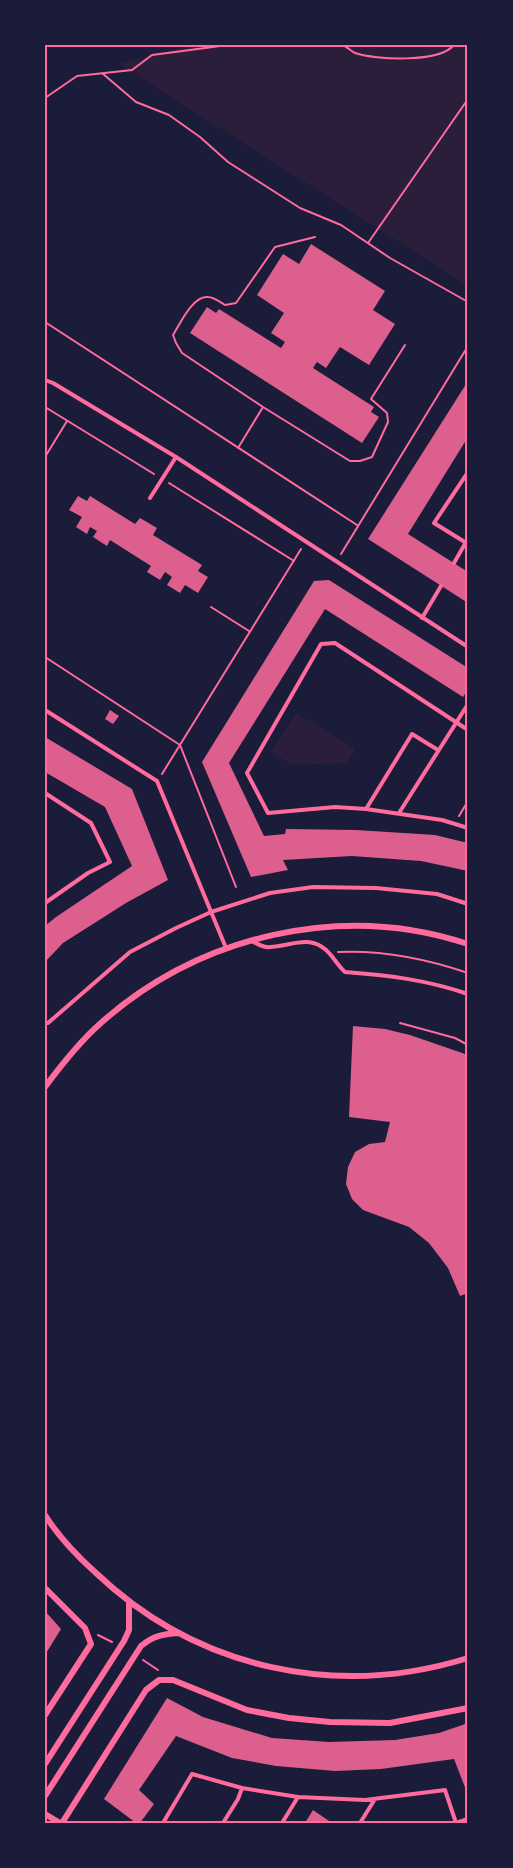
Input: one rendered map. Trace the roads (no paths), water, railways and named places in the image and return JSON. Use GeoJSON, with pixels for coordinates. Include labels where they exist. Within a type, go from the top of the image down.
{"type":"FeatureCollection","features":[{"type":"Feature","properties":{"kind":"street"},"geometry":{"type":"LineString","coordinates":[[45,1087],[67,1058],[101,1023],[139,992],[181,967],[249,940],[290,931],[356,926],[390,927],[423,932],[468,944]]}},
{"type":"Feature","properties":{"kind":"street"},"geometry":{"type":"LineString","coordinates":[[45,1515],[79,1557],[129,1603],[178,1633],[247,1661],[284,1670],[339,1676],[395,1674],[422,1670],[468,1658]]}},
{"type":"Feature","properties":{"kind":"street"},"geometry":{"type":"LineString","coordinates":[[45,1588],[86,1628],[91,1644],[45,1715]]}},
{"type":"Feature","properties":{"kind":"street"},"geometry":{"type":"LineString","coordinates":[[45,1764],[124,1641],[129,1630],[129,1603]]}},
{"type":"Feature","properties":{"kind":"street"},"geometry":{"type":"LineString","coordinates":[[45,1796],[141,1646],[150,1638],[161,1634],[178,1633]]}},
{"type":"Feature","properties":{"kind":"street"},"geometry":{"type":"LineString","coordinates":[[45,1814],[61,1823],[146,1690],[159,1680],[173,1680],[247,1710],[289,1718],[330,1722],[390,1723],[468,1708]]}},
{"type":"Feature","properties":{"kind":"lane"},"geometry":{"type":"LineString","coordinates":[[45,380],[53,382],[176,457],[468,647]]}},
{"type":"Feature","properties":{"kind":"lane"},"geometry":{"type":"LineString","coordinates":[[150,498],[176,457]]}},
{"type":"Feature","properties":{"kind":"lane"},"geometry":{"type":"LineString","coordinates":[[454,563],[467,543],[434,523],[468,472]]}},
{"type":"Feature","properties":{"kind":"lane"},"geometry":{"type":"LineString","coordinates":[[422,618],[441,586]]}},
{"type":"Feature","properties":{"kind":"lane"},"geometry":{"type":"LineString","coordinates":[[468,730],[335,643],[321,644],[247,773],[268,813],[335,807],[366,809],[442,819],[468,828]]}},
{"type":"Feature","properties":{"kind":"lane"},"geometry":{"type":"LineString","coordinates":[[399,813],[468,704]]}},
{"type":"Feature","properties":{"kind":"lane"},"geometry":{"type":"LineString","coordinates":[[45,710],[157,781],[226,948]]}},
{"type":"Feature","properties":{"kind":"lane"},"geometry":{"type":"LineString","coordinates":[[366,809],[412,734],[438,751]]}},
{"type":"Feature","properties":{"kind":"lane"},"geometry":{"type":"LineString","coordinates":[[45,793],[92,823],[110,862],[88,873],[45,903]]}},
{"type":"Feature","properties":{"kind":"lane"},"geometry":{"type":"LineString","coordinates":[[45,1023],[48,1023],[130,952],[211,912],[270,892],[313,887],[376,888],[437,894],[468,904]]}},
{"type":"Feature","properties":{"kind":"lane"},"geometry":{"type":"LineString","coordinates":[[249,940],[268,948],[289,943],[313,942],[324,948],[345,972],[402,977],[468,994]]}},
{"type":"Feature","properties":{"kind":"lane"},"geometry":{"type":"LineString","coordinates":[[163,1823],[192,1774],[242,1788],[298,1797],[365,1800],[445,1790],[456,1823],[468,1819]]}},
{"type":"Feature","properties":{"kind":"lane"},"geometry":{"type":"LineString","coordinates":[[223,1823],[242,1788]]}},
{"type":"Feature","properties":{"kind":"lane"},"geometry":{"type":"LineString","coordinates":[[282,1823],[298,1797]]}},
{"type":"Feature","properties":{"kind":"lane"},"geometry":{"type":"LineString","coordinates":[[360,1823],[376,1798]]}}]}
